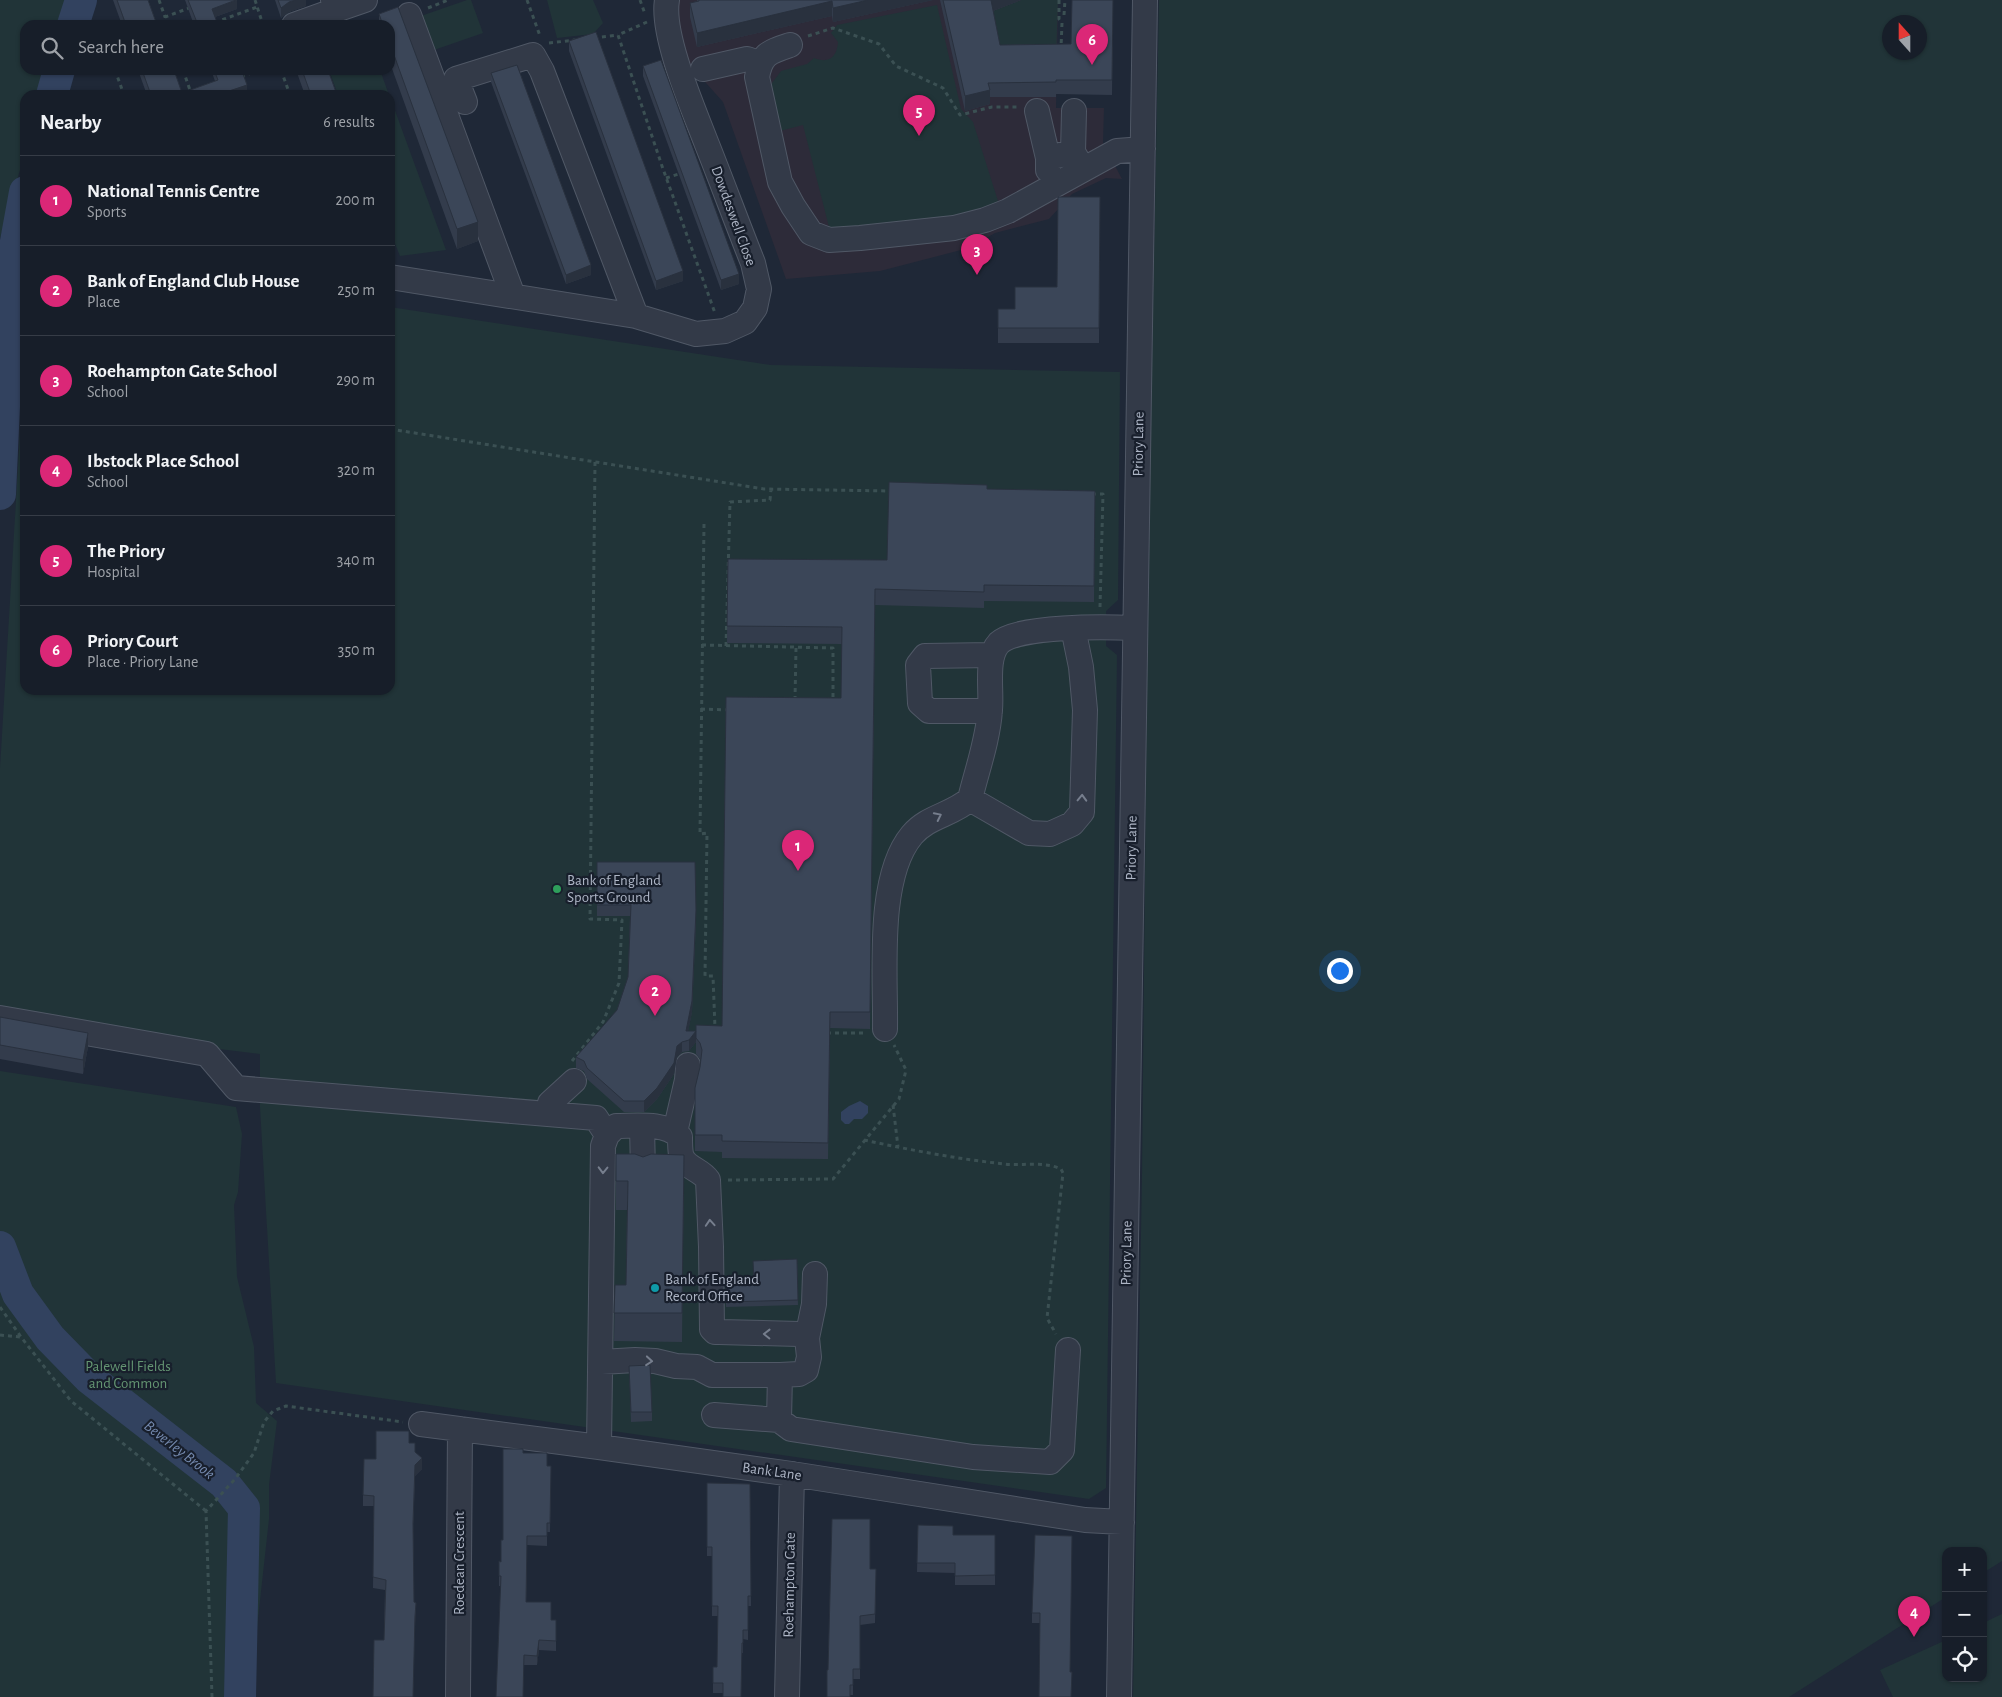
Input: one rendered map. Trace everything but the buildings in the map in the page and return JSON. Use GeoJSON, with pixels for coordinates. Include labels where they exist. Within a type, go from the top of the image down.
{"type":"FeatureCollection","features":[{"type":"Feature","properties":{"kind":"street"},"geometry":{"type":"LineString","coordinates":[[304,20],[334,5],[365,0]]}},
{"type":"Feature","properties":{"kind":"street","name":"Dowdeswell Close"},"geometry":{"type":"LineString","coordinates":[[395,277],[636,316],[696,334],[725,331],[745,322],[755,308],[759,289],[753,263],[683,82],[670,35],[666,8],[667,0]]}},
{"type":"Feature","properties":{"kind":"street","name":"Priory Lane"},"geometry":{"type":"LineString","coordinates":[[1119,1697],[1145,0]]}},
{"type":"Feature","properties":{"kind":"street"},"geometry":{"type":"LineString","coordinates":[[408,15],[513,296]]}},
{"type":"Feature","properties":{"kind":"street"},"geometry":{"type":"LineString","coordinates":[[790,45],[770,52],[759,63],[757,77],[780,182],[792,206],[811,233],[829,240],[860,238],[954,228],[985,220],[1008,211],[1078,160]]}},
{"type":"Feature","properties":{"kind":"street"},"geometry":{"type":"LineString","coordinates":[[465,102],[456,79],[532,55],[542,71],[636,316]]}},
{"type":"Feature","properties":{"kind":"street"},"geometry":{"type":"LineString","coordinates":[[703,69],[747,60],[759,63]]}},
{"type":"Feature","properties":{"kind":"street"},"geometry":{"type":"LineString","coordinates":[[1037,111],[1048,164],[1078,160],[1117,151],[1143,149]]}},
{"type":"Feature","properties":{"kind":"street"},"geometry":{"type":"LineString","coordinates":[[1074,111],[1078,160]]}},
{"type":"Feature","properties":{"kind":"street"},"geometry":{"type":"LineString","coordinates":[[886,1029],[886,911],[891,878],[903,849],[912,835],[922,825],[959,808],[970,799],[990,711],[991,655],[1000,642],[1017,635],[1073,628],[1134,628]]}},
{"type":"Feature","properties":{"kind":"street"},"geometry":{"type":"LineString","coordinates":[[970,799],[1028,833],[1050,834],[1072,824],[1082,812],[1085,710],[1081,667],[1073,628]]}},
{"type":"Feature","properties":{"kind":"street"},"geometry":{"type":"LineString","coordinates":[[990,711],[929,711],[920,703],[918,665],[925,656],[991,655]]}},
{"type":"Feature","properties":{"kind":"street"},"geometry":{"type":"LineString","coordinates":[[0,1018],[207,1054],[236,1088],[596,1118],[607,1135]]}},
{"type":"Feature","properties":{"kind":"street"},"geometry":{"type":"LineString","coordinates":[[675,1132],[688,1080],[688,1064]]}},
{"type":"Feature","properties":{"kind":"street"},"geometry":{"type":"LineString","coordinates":[[550,1114],[550,1103],[574,1082]]}},
{"type":"Feature","properties":{"kind":"street"},"geometry":{"type":"LineString","coordinates":[[599,1446],[604,1146],[607,1135],[616,1126],[656,1127],[675,1132],[680,1137],[681,1155],[686,1163],[701,1172],[708,1180],[712,1247],[712,1329],[715,1332],[799,1334],[806,1338]]}},
{"type":"Feature","properties":{"kind":"street"},"geometry":{"type":"LineString","coordinates":[[642,1126],[644,1172]]}},
{"type":"Feature","properties":{"kind":"street"},"geometry":{"type":"LineString","coordinates":[[601,1362],[655,1361],[676,1366],[697,1367],[712,1375],[799,1374],[806,1370],[809,1356],[806,1338],[814,1304],[815,1274]]}},
{"type":"Feature","properties":{"kind":"street"},"geometry":{"type":"LineString","coordinates":[[714,1415],[778,1420],[792,1429],[973,1457],[1050,1462],[1062,1450],[1068,1350]]}},
{"type":"Feature","properties":{"kind":"street"},"geometry":{"type":"LineString","coordinates":[[778,1420],[780,1375]]}},
{"type":"Feature","properties":{"kind":"street","name":"Bank Lane"},"geometry":{"type":"LineString","coordinates":[[421,1424],[599,1446],[1086,1520],[1122,1522]]}},
{"type":"Feature","properties":{"kind":"street","name":"Roedean Crescent"},"geometry":{"type":"LineString","coordinates":[[458,1697],[460,1429]]}},
{"type":"Feature","properties":{"kind":"street","name":"Roehampton Gate"},"geometry":{"type":"LineString","coordinates":[[787,1697],[792,1474]]}},
{"type":"Feature","properties":{"kind":"path"},"geometry":{"type":"LineString","coordinates":[[159,0],[166,20]]}},
{"type":"Feature","properties":{"kind":"path"},"geometry":{"type":"LineString","coordinates":[[255,0],[262,20]]}},
{"type":"Feature","properties":{"kind":"path"},"geometry":{"type":"LineString","coordinates":[[527,0],[543,44],[580,39]]}},
{"type":"Feature","properties":{"kind":"path"},"geometry":{"type":"LineString","coordinates":[[590,38],[618,34],[647,21],[640,0]]}},
{"type":"Feature","properties":{"kind":"path"},"geometry":{"type":"LineString","coordinates":[[1060,0],[1059,19],[1062,23],[1061,52]]}},
{"type":"Feature","properties":{"kind":"path"},"geometry":{"type":"LineString","coordinates":[[1064,15],[1065,0]]}},
{"type":"Feature","properties":{"kind":"path"},"geometry":{"type":"LineString","coordinates":[[165,17],[193,7]]}},
{"type":"Feature","properties":{"kind":"path"},"geometry":{"type":"LineString","coordinates":[[227,20],[257,7]]}},
{"type":"Feature","properties":{"kind":"path"},"geometry":{"type":"LineString","coordinates":[[217,14],[219,20]]}},
{"type":"Feature","properties":{"kind":"path"},"geometry":{"type":"LineString","coordinates":[[790,45],[833,28],[879,44],[896,66],[943,88],[960,115],[992,107],[1007,106],[1037,111]]}},
{"type":"Feature","properties":{"kind":"path"},"geometry":{"type":"LineString","coordinates":[[618,34],[666,178],[716,318]]}},
{"type":"Feature","properties":{"kind":"path"},"geometry":{"type":"LineString","coordinates":[[117,75],[122,90]]}},
{"type":"Feature","properties":{"kind":"path"},"geometry":{"type":"LineString","coordinates":[[184,75],[189,90]]}},
{"type":"Feature","properties":{"kind":"path"},"geometry":{"type":"LineString","coordinates":[[283,75],[288,90]]}},
{"type":"Feature","properties":{"kind":"path"},"geometry":{"type":"LineString","coordinates":[[666,178],[683,173]]}},
{"type":"Feature","properties":{"kind":"path"},"geometry":{"type":"LineString","coordinates":[[395,430],[771,489],[898,491]]}},
{"type":"Feature","properties":{"kind":"path"},"geometry":{"type":"LineString","coordinates":[[574,1082],[568,1073],[569,1065],[603,1022],[619,983],[622,920],[590,918],[594,462]]}},
{"type":"Feature","properties":{"kind":"path"},"geometry":{"type":"LineString","coordinates":[[726,646],[730,502],[770,500],[771,489]]}},
{"type":"Feature","properties":{"kind":"path"},"geometry":{"type":"LineString","coordinates":[[1084,494],[1104,494],[1099,627]]}},
{"type":"Feature","properties":{"kind":"path"},"geometry":{"type":"LineString","coordinates":[[704,524],[700,834],[707,833],[706,976],[713,976],[715,1032]]}},
{"type":"Feature","properties":{"kind":"path"},"geometry":{"type":"LineString","coordinates":[[702,645],[833,648],[833,702]]}},
{"type":"Feature","properties":{"kind":"path"},"geometry":{"type":"LineString","coordinates":[[795,702],[796,648]]}},
{"type":"Feature","properties":{"kind":"path"},"geometry":{"type":"LineString","coordinates":[[702,709],[730,710]]}},
{"type":"Feature","properties":{"kind":"path"},"geometry":{"type":"LineString","coordinates":[[708,1180],[833,1179],[899,1099],[906,1070],[886,1029],[872,1033],[823,1033]]}},
{"type":"Feature","properties":{"kind":"path"},"geometry":{"type":"LineString","coordinates":[[893,1105],[898,1147]]}},
{"type":"Feature","properties":{"kind":"path"},"geometry":{"type":"LineString","coordinates":[[864,1140],[1006,1164],[1053,1165],[1061,1169],[1063,1173],[1047,1318],[1059,1340],[1068,1350]]}},
{"type":"Feature","properties":{"kind":"path"},"geometry":{"type":"LineString","coordinates":[[0,1306],[20,1337],[71,1401],[206,1511]]}},
{"type":"Feature","properties":{"kind":"path"},"geometry":{"type":"LineString","coordinates":[[0,1334],[20,1337]]}},
{"type":"Feature","properties":{"kind":"path"},"geometry":{"type":"LineString","coordinates":[[212,1697],[206,1511],[235,1479],[254,1453],[264,1422],[273,1411],[286,1406],[421,1424]]}},
{"type":"Feature","properties":{"kind":"shaded area"},"geometry":{"type":"Polygon","coordinates":[[[677,0],[1058,0],[1056,108],[1104,108],[1103,143],[1122,179],[1106,178],[1072,194],[1049,219],[995,233],[969,248],[880,271],[786,279],[723,102],[690,65],[677,22],[677,0]]]}},
{"type":"Feature","properties":{"kind":"green space"},"geometry":{"type":"Polygon","coordinates":[[[0,0],[70,0],[64,20],[20,20],[20,75],[48,75],[43,90],[20,90],[20,170],[0,238],[0,0]]]}},
{"type":"Feature","properties":{"kind":"green space"},"geometry":{"type":"Polygon","coordinates":[[[471,0],[483,33],[431,51],[418,17],[471,0]]]}},
{"type":"Feature","properties":{"kind":"green space"},"geometry":{"type":"Polygon","coordinates":[[[547,0],[593,0],[603,23],[593,34],[557,38],[547,0]]]}},
{"type":"Feature","properties":{"kind":"green space"},"geometry":{"type":"Polygon","coordinates":[[[1021,0],[1058,0],[1056,59],[1000,60],[990,12],[1021,0]]]}},
{"type":"Feature","properties":{"kind":"green space"},"geometry":{"type":"Polygon","coordinates":[[[1159,0],[2002,0],[2002,1561],[1987,1570],[1987,1547],[1942,1547],[1942,1600],[1789,1697],[1133,1697],[1142,1175],[1148,569],[1159,0]]]}},
{"type":"Feature","properties":{"kind":"green space"},"geometry":{"type":"Polygon","coordinates":[[[937,5],[961,109],[973,122],[998,201],[984,211],[930,228],[830,231],[803,125],[780,131],[769,87],[781,71],[807,64],[814,58],[828,60],[831,58],[836,52],[838,42],[831,33],[837,25],[937,5]]]}},
{"type":"Feature","properties":{"kind":"green space"},"geometry":{"type":"Polygon","coordinates":[[[331,75],[382,75],[387,90],[336,90],[331,75]]]}},
{"type":"Feature","properties":{"kind":"green space"},"geometry":{"type":"Polygon","coordinates":[[[395,111],[446,250],[400,256],[395,244],[395,111]]]}},
{"type":"Feature","properties":{"kind":"green space","name":"Bank of England Sports Ground"},"geometry":{"type":"Polygon","coordinates":[[[395,308],[771,365],[1120,372],[1118,600],[1106,611],[1106,646],[1117,655],[1106,1488],[1089,1499],[276,1383],[260,1107],[260,1054],[211,1048],[0,1011],[0,768],[20,434],[20,695],[395,695],[395,308]]]}},
{"type":"Feature","properties":{"kind":"green space","name":"Palewell Fields and Common"},"geometry":{"type":"Polygon","coordinates":[[[0,1071],[236,1107],[242,1134],[238,1192],[234,1205],[237,1277],[254,1347],[256,1403],[277,1421],[269,1485],[269,1519],[255,1646],[254,1697],[0,1697],[0,1071]]]}},
{"type":"Feature","properties":{"kind":"green space"},"geometry":{"type":"Polygon","coordinates":[[[2002,1614],[2002,1697],[1893,1697],[1880,1670],[1942,1642],[1942,1682],[1987,1682],[1987,1621],[2002,1614]]]}},
{"type":"Feature","properties":{"kind":"water"},"geometry":{"type":"Polygon","coordinates":[[[860,1101],[868,1106],[868,1113],[862,1119],[854,1119],[849,1124],[845,1124],[841,1120],[841,1112],[860,1101]]]}},
{"type":"Feature","properties":{"kind":"waterway","name":"Beverley Brook"},"geometry":{"type":"LineString","coordinates":[[75,20],[81,0]]}},
{"type":"Feature","properties":{"kind":"waterway","name":"Beverley Brook"},"geometry":{"type":"LineString","coordinates":[[53,90],[58,75]]}},
{"type":"Feature","properties":{"kind":"waterway","name":"Beverley Brook"},"geometry":{"type":"LineString","coordinates":[[0,494],[10,275],[20,220]]}},
{"type":"Feature","properties":{"kind":"waterway","name":"Beverley Brook"},"geometry":{"type":"LineString","coordinates":[[0,1247],[18,1294],[50,1338],[89,1378],[224,1483],[244,1508],[240,1697]]}},
{"type":"Feature","properties":{"kind":"place","name":"Priory Court"},"geometry":{"type":"Point","coordinates":[1092,65]}},
{"type":"Feature","properties":{"kind":"place","name":"The Priory"},"geometry":{"type":"Point","coordinates":[919,136]}},
{"type":"Feature","properties":{"kind":"place","name":"Roehampton Gate School"},"geometry":{"type":"Point","coordinates":[977,275]}},
{"type":"Feature","properties":{"kind":"place","name":"National Tennis Centre"},"geometry":{"type":"Point","coordinates":[798,871]}},
{"type":"Feature","properties":{"kind":"place","name":"Bank of England Sports Ground"},"geometry":{"type":"Point","coordinates":[557,889]}},
{"type":"Feature","properties":{"kind":"place","name":"Bank of England Club House"},"geometry":{"type":"Point","coordinates":[655,1016]}},
{"type":"Feature","properties":{"kind":"place","name":"Bank of England Record Office"},"geometry":{"type":"Point","coordinates":[655,1288]}},
{"type":"Feature","properties":{"kind":"place","name":"Ibstock Place School"},"geometry":{"type":"Point","coordinates":[1914,1637]}}]}
